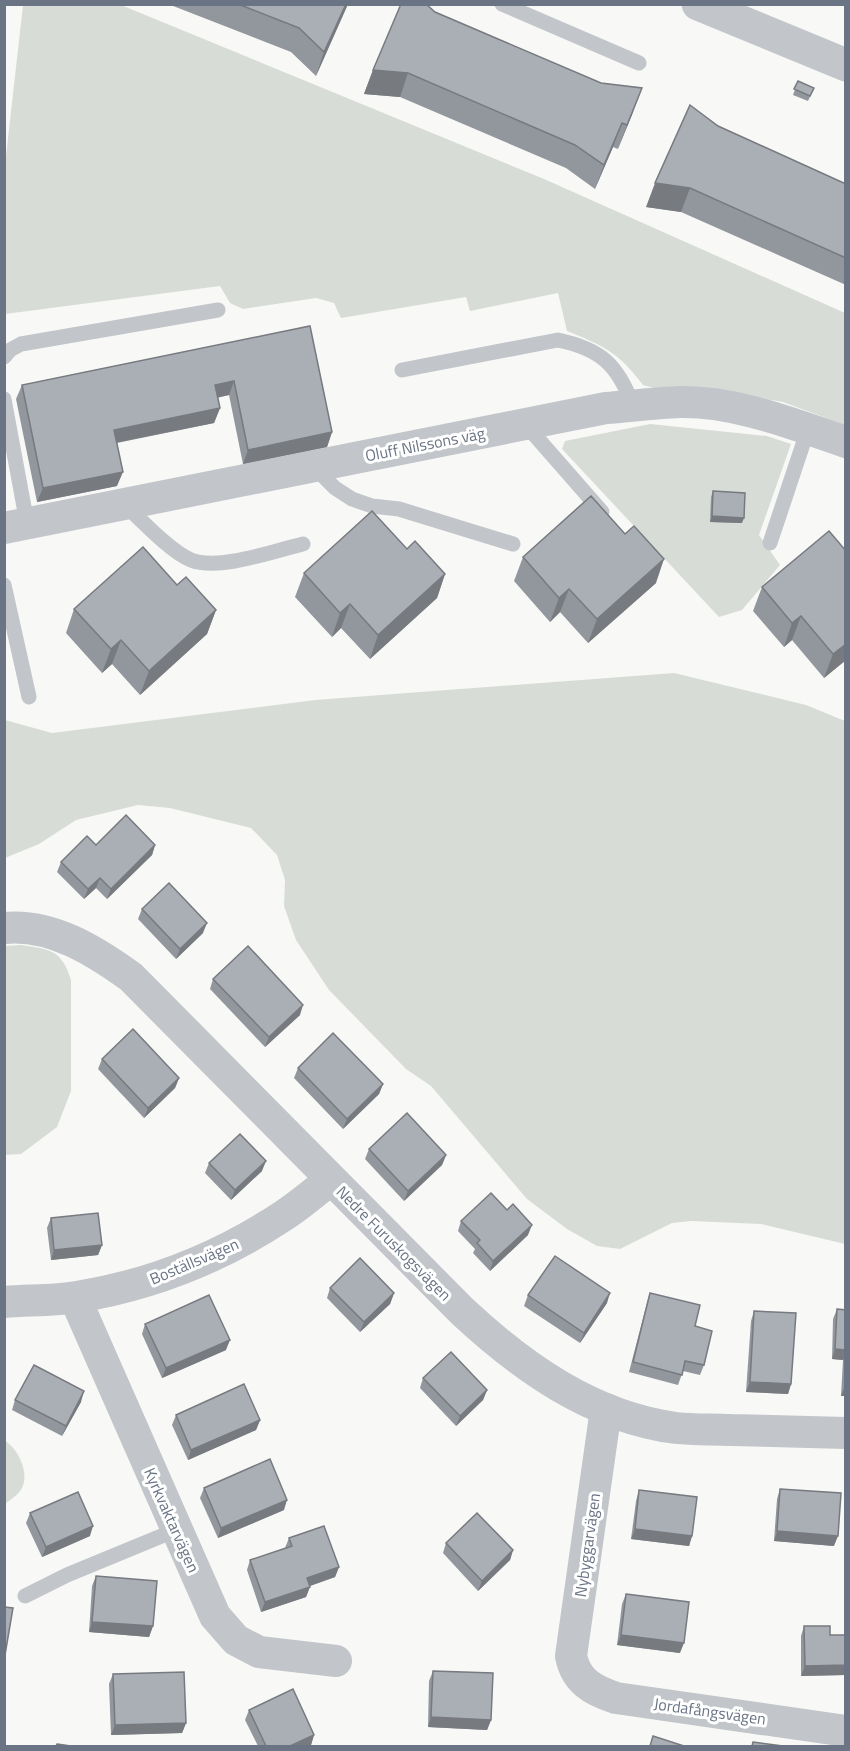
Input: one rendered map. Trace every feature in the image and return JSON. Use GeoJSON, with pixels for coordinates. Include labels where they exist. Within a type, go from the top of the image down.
{"type":"FeatureCollection","features":[{"type":"Feature","properties":{"kind":"street"},"geometry":{"type":"LineString","coordinates":[[698,4],[846,65]]}},
{"type":"Feature","properties":{"kind":"street","name":"Oluff Nilssons väg"},"geometry":{"type":"LineString","coordinates":[[16,525],[606,408],[682,402],[729,407],[846,442]]}},
{"type":"Feature","properties":{"kind":"street","name":"Nedre Furuskogsvägen"},"geometry":{"type":"LineString","coordinates":[[4,928],[42,931],[68,940],[100,955],[130,977],[490,1338],[528,1367],[564,1390],[606,1409],[676,1428],[846,1433]]}},
{"type":"Feature","properties":{"kind":"street","name":"Boställsvägen"},"geometry":{"type":"LineString","coordinates":[[4,1302],[75,1298],[143,1283],[193,1264],[245,1238],[284,1215],[330,1180]]}},
{"type":"Feature","properties":{"kind":"street","name":"Kyrkvaktarvägen"},"geometry":{"type":"LineString","coordinates":[[75,1298],[215,1616],[236,1640],[259,1652],[336,1661]]}},
{"type":"Feature","properties":{"kind":"street","name":"Nybyggarvägen"},"geometry":{"type":"LineString","coordinates":[[579,1678],[570,1656],[606,1409]]}},
{"type":"Feature","properties":{"kind":"street","name":"Jordafångsvägen"},"geometry":{"type":"LineString","coordinates":[[579,1678],[586,1685],[616,1698],[846,1731]]}},
{"type":"Feature","properties":{"kind":"lane"},"geometry":{"type":"LineString","coordinates":[[502,4],[639,63]]}},
{"type":"Feature","properties":{"kind":"lane"},"geometry":{"type":"LineString","coordinates":[[4,357],[10,350],[21,344],[218,310]]}},
{"type":"Feature","properties":{"kind":"lane"},"geometry":{"type":"LineString","coordinates":[[402,370],[558,340],[581,345],[598,355],[614,369],[625,383],[633,406]]}},
{"type":"Feature","properties":{"kind":"lane"},"geometry":{"type":"LineString","coordinates":[[4,399],[16,525]]}},
{"type":"Feature","properties":{"kind":"lane"},"geometry":{"type":"LineString","coordinates":[[525,424],[609,521]]}},
{"type":"Feature","properties":{"kind":"lane"},"geometry":{"type":"LineString","coordinates":[[770,543],[808,429]]}},
{"type":"Feature","properties":{"kind":"lane"},"geometry":{"type":"LineString","coordinates":[[314,467],[335,488],[352,499],[372,506],[399,509],[513,544]]}},
{"type":"Feature","properties":{"kind":"lane"},"geometry":{"type":"LineString","coordinates":[[124,504],[174,550],[189,560],[204,564],[219,564],[303,544]]}},
{"type":"Feature","properties":{"kind":"lane"},"geometry":{"type":"LineString","coordinates":[[4,585],[29,697]]}},
{"type":"Feature","properties":{"kind":"lane"},"geometry":{"type":"LineString","coordinates":[[25,1596],[67,1575],[176,1530]]}},
{"type":"Feature","properties":{"kind":"shaded area"},"geometry":{"type":"Polygon","coordinates":[[[23,5],[121,5],[544,179],[845,313],[845,425],[783,402],[715,390],[654,388],[643,385],[610,351],[567,331],[558,293],[470,311],[466,297],[341,318],[334,303],[316,298],[243,309],[230,303],[220,286],[5,314],[5,165],[23,5]]]}},
{"type":"Feature","properties":{"kind":"shaded area"},"geometry":{"type":"Polygon","coordinates":[[[650,424],[767,436],[791,444],[759,535],[780,565],[742,610],[719,617],[562,449],[565,441],[650,424]]]}},
{"type":"Feature","properties":{"kind":"shaded area"},"geometry":{"type":"Polygon","coordinates":[[[674,673],[806,705],[845,721],[845,1244],[761,1224],[691,1221],[672,1223],[620,1249],[597,1246],[567,1229],[527,1199],[431,1086],[406,1069],[329,990],[296,940],[284,906],[285,880],[277,855],[251,828],[170,808],[138,805],[76,820],[39,844],[5,858],[5,720],[52,733],[315,700],[674,673]]]}},
{"type":"Feature","properties":{"kind":"shaded area"},"geometry":{"type":"Polygon","coordinates":[[[21,945],[54,953],[63,962],[71,980],[71,1091],[57,1127],[21,1154],[5,1155],[4,946],[21,945]]]}},
{"type":"Feature","properties":{"kind":"shaded area"},"geometry":{"type":"Polygon","coordinates":[[[5,1441],[18,1455],[25,1476],[21,1490],[5,1504],[5,1441]]]}},
{"type":"Feature","properties":{"kind":"building"},"geometry":{"type":"Polygon","coordinates":[[[238,4],[346,4],[324,52],[299,28],[238,4]]]}},
{"type":"Feature","properties":{"kind":"building"},"geometry":{"type":"Polygon","coordinates":[[[401,4],[426,4],[435,12],[601,83],[642,88],[627,125],[622,123],[604,165],[575,145],[408,73],[373,70],[401,4]]]}},
{"type":"Feature","properties":{"kind":"building"},"geometry":{"type":"Polygon","coordinates":[[[798,81],[814,88],[810,96],[794,89],[798,81]]]}},
{"type":"Feature","properties":{"kind":"building"},"geometry":{"type":"Polygon","coordinates":[[[690,105],[718,126],[846,184],[846,258],[690,188],[655,183],[690,105]]]}},
{"type":"Feature","properties":{"kind":"building"},"geometry":{"type":"Polygon","coordinates":[[[310,326],[332,432],[248,450],[234,381],[215,385],[220,408],[114,430],[123,472],[43,488],[22,385],[310,326]]]}},
{"type":"Feature","properties":{"kind":"building"},"geometry":{"type":"Polygon","coordinates":[[[713,491],[745,493],[744,518],[712,516],[713,491]]]}},
{"type":"Feature","properties":{"kind":"building"},"geometry":{"type":"Polygon","coordinates":[[[591,496],[625,534],[634,526],[664,559],[597,619],[569,589],[559,598],[523,557],[591,496]]]}},
{"type":"Feature","properties":{"kind":"building"},"geometry":{"type":"Polygon","coordinates":[[[372,511],[407,549],[415,541],[445,574],[378,635],[350,604],[340,613],[304,573],[372,511]]]}},
{"type":"Feature","properties":{"kind":"building"},"geometry":{"type":"Polygon","coordinates":[[[829,531],[846,551],[846,644],[833,654],[801,616],[792,623],[762,587],[829,531]]]}},
{"type":"Feature","properties":{"kind":"building"},"geometry":{"type":"Polygon","coordinates":[[[143,547],[177,585],[186,577],[216,610],[149,671],[121,640],[111,649],[74,609],[143,547]]]}},
{"type":"Feature","properties":{"kind":"building"},"geometry":{"type":"Polygon","coordinates":[[[126,815],[155,845],[111,889],[100,878],[88,889],[61,862],[87,836],[96,845],[126,815]]]}},
{"type":"Feature","properties":{"kind":"building"},"geometry":{"type":"Polygon","coordinates":[[[169,883],[207,923],[180,949],[142,909],[169,883]]]}},
{"type":"Feature","properties":{"kind":"building"},"geometry":{"type":"Polygon","coordinates":[[[248,946],[303,1005],[269,1037],[213,979],[248,946]]]}},
{"type":"Feature","properties":{"kind":"building"},"geometry":{"type":"Polygon","coordinates":[[[133,1029],[179,1078],[148,1108],[102,1059],[133,1029]]]}},
{"type":"Feature","properties":{"kind":"building"},"geometry":{"type":"Polygon","coordinates":[[[333,1033],[383,1084],[347,1119],[298,1068],[333,1033]]]}},
{"type":"Feature","properties":{"kind":"building"},"geometry":{"type":"Polygon","coordinates":[[[407,1113],[446,1155],[408,1191],[369,1149],[407,1113]]]}},
{"type":"Feature","properties":{"kind":"building"},"geometry":{"type":"Polygon","coordinates":[[[240,1134],[266,1161],[235,1190],[209,1163],[240,1134]]]}},
{"type":"Feature","properties":{"kind":"building"},"geometry":{"type":"Polygon","coordinates":[[[491,1193],[507,1210],[513,1204],[532,1225],[493,1261],[477,1243],[480,1240],[461,1221],[491,1193]]]}},
{"type":"Feature","properties":{"kind":"building"},"geometry":{"type":"Polygon","coordinates":[[[98,1213],[102,1245],[54,1250],[51,1218],[98,1213]]]}},
{"type":"Feature","properties":{"kind":"building"},"geometry":{"type":"Polygon","coordinates":[[[555,1256],[610,1293],[584,1333],[528,1295],[555,1256]]]}},
{"type":"Feature","properties":{"kind":"building"},"geometry":{"type":"Polygon","coordinates":[[[360,1258],[394,1293],[364,1322],[330,1288],[360,1258]]]}},
{"type":"Feature","properties":{"kind":"building"},"geometry":{"type":"Polygon","coordinates":[[[650,1293],[700,1305],[695,1326],[712,1331],[704,1365],[685,1361],[682,1375],[633,1362],[650,1293]]]}},
{"type":"Feature","properties":{"kind":"building"},"geometry":{"type":"Polygon","coordinates":[[[209,1295],[230,1340],[166,1368],[145,1324],[209,1295]]]}},
{"type":"Feature","properties":{"kind":"building"},"geometry":{"type":"Polygon","coordinates":[[[837,1309],[846,1310],[846,1350],[835,1349],[837,1309]]]}},
{"type":"Feature","properties":{"kind":"building"},"geometry":{"type":"Polygon","coordinates":[[[754,1311],[796,1313],[791,1384],[750,1382],[754,1311]]]}},
{"type":"Feature","properties":{"kind":"building"},"geometry":{"type":"Polygon","coordinates":[[[451,1352],[487,1390],[460,1416],[423,1378],[451,1352]]]}},
{"type":"Feature","properties":{"kind":"building"},"geometry":{"type":"Polygon","coordinates":[[[34,1365],[84,1391],[66,1426],[15,1400],[34,1365]]]}},
{"type":"Feature","properties":{"kind":"building"},"geometry":{"type":"Polygon","coordinates":[[[244,1384],[260,1420],[191,1450],[176,1415],[244,1384]]]}},
{"type":"Feature","properties":{"kind":"building"},"geometry":{"type":"Polygon","coordinates":[[[270,1459],[287,1500],[221,1528],[204,1488],[270,1459]]]}},
{"type":"Feature","properties":{"kind":"building"},"geometry":{"type":"Polygon","coordinates":[[[780,1489],[841,1493],[838,1536],[777,1531],[780,1489]]]}},
{"type":"Feature","properties":{"kind":"building"},"geometry":{"type":"Polygon","coordinates":[[[639,1490],[697,1497],[692,1536],[635,1529],[639,1490]]]}},
{"type":"Feature","properties":{"kind":"building"},"geometry":{"type":"Polygon","coordinates":[[[78,1492],[93,1526],[46,1547],[30,1513],[78,1492]]]}},
{"type":"Feature","properties":{"kind":"building"},"geometry":{"type":"Polygon","coordinates":[[[477,1513],[513,1550],[482,1581],[446,1543],[477,1513]]]}},
{"type":"Feature","properties":{"kind":"building"},"geometry":{"type":"Polygon","coordinates":[[[324,1526],[339,1567],[307,1578],[310,1587],[265,1602],[250,1560],[292,1546],[289,1538],[324,1526]]]}},
{"type":"Feature","properties":{"kind":"building"},"geometry":{"type":"Polygon","coordinates":[[[96,1576],[157,1581],[153,1626],[92,1622],[96,1576]]]}},
{"type":"Feature","properties":{"kind":"building"},"geometry":{"type":"Polygon","coordinates":[[[626,1594],[689,1602],[684,1643],[621,1635],[626,1594]]]}},
{"type":"Feature","properties":{"kind":"building"},"geometry":{"type":"Polygon","coordinates":[[[4,1607],[13,1608],[5,1655],[4,1655],[4,1607]]]}},
{"type":"Feature","properties":{"kind":"building"},"geometry":{"type":"Polygon","coordinates":[[[804,1626],[830,1626],[830,1635],[846,1635],[846,1665],[805,1666],[804,1626]]]}},
{"type":"Feature","properties":{"kind":"building"},"geometry":{"type":"Polygon","coordinates":[[[433,1671],[493,1673],[491,1720],[431,1717],[433,1671]]]}},
{"type":"Feature","properties":{"kind":"building"},"geometry":{"type":"Polygon","coordinates":[[[184,1672],[186,1723],[115,1725],[113,1674],[184,1672]]]}},
{"type":"Feature","properties":{"kind":"building"},"geometry":{"type":"Polygon","coordinates":[[[293,1689],[314,1735],[290,1746],[266,1746],[249,1710],[293,1689]]]}},
{"type":"Feature","properties":{"kind":"building"},"geometry":{"type":"Polygon","coordinates":[[[653,1736],[684,1746],[650,1746],[653,1736]]]}},
{"type":"Feature","properties":{"kind":"building"},"geometry":{"type":"Polygon","coordinates":[[[753,1742],[783,1746],[752,1746],[753,1742]]]}}]}
